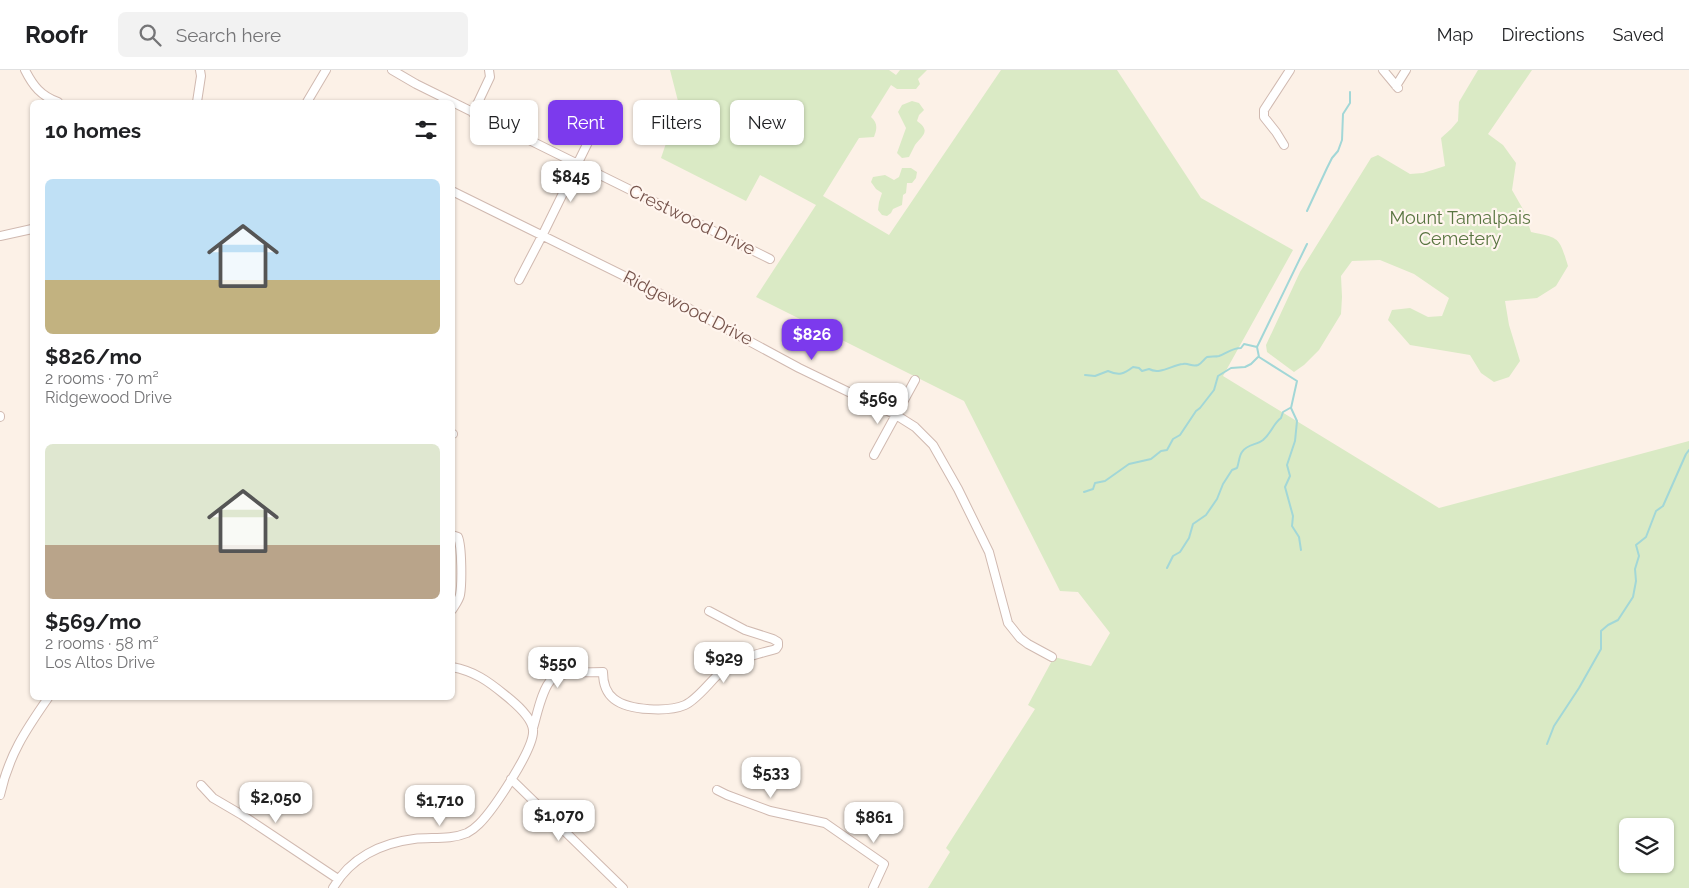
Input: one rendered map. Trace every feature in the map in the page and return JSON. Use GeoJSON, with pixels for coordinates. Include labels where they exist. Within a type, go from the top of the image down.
{"type":"FeatureCollection","features":[{"type":"Feature","properties":{"kind":"street"},"geometry":{"type":"LineString","coordinates":[[25,70],[32,85],[40,94],[54,100]]}},
{"type":"Feature","properties":{"kind":"street"},"geometry":{"type":"LineString","coordinates":[[197,100],[201,76],[200,70]]}},
{"type":"Feature","properties":{"kind":"street"},"geometry":{"type":"LineString","coordinates":[[308,100],[326,70]]}},
{"type":"Feature","properties":{"kind":"street","name":"Crestwood Drive"},"geometry":{"type":"LineString","coordinates":[[392,70],[447,100]]}},
{"type":"Feature","properties":{"kind":"street"},"geometry":{"type":"LineString","coordinates":[[479,100],[490,77],[490,70]]}},
{"type":"Feature","properties":{"kind":"street"},"geometry":{"type":"LineString","coordinates":[[1284,146],[1276,132],[1264,118],[1264,110],[1290,70]]}},
{"type":"Feature","properties":{"kind":"street"},"geometry":{"type":"LineString","coordinates":[[1383,70],[1397,87],[1406,70]]}},
{"type":"Feature","properties":{"kind":"street","name":"Crestwood Drive"},"geometry":{"type":"LineString","coordinates":[[455,104],[470,111]]}},
{"type":"Feature","properties":{"kind":"street","name":"Crestwood Drive"},"geometry":{"type":"LineString","coordinates":[[538,145],[770,259]]}},
{"type":"Feature","properties":{"kind":"street"},"geometry":{"type":"LineString","coordinates":[[519,280],[586,145]]}},
{"type":"Feature","properties":{"kind":"street","name":"Ridgewood Drive"},"geometry":{"type":"LineString","coordinates":[[455,192],[543,234],[673,300],[799,368],[896,415],[915,427],[933,446],[958,489],[989,552],[1008,623],[1020,638],[1052,657]]}},
{"type":"Feature","properties":{"kind":"street"},"geometry":{"type":"LineString","coordinates":[[0,236],[30,229]]}},
{"type":"Feature","properties":{"kind":"street"},"geometry":{"type":"LineString","coordinates":[[874,455],[915,380]]}},
{"type":"Feature","properties":{"kind":"street"},"geometry":{"type":"LineString","coordinates":[[455,536],[458,537],[460,542],[461,569],[460,594],[455,604]]}},
{"type":"Feature","properties":{"kind":"street"},"geometry":{"type":"LineString","coordinates":[[333,888],[338,880],[364,855],[374,850],[412,840],[455,836],[467,832],[478,825],[511,779],[530,747],[533,728],[545,689],[550,680],[557,675],[602,672],[603,684],[614,699],[632,707],[652,710],[681,707],[688,704],[723,669],[739,661],[776,649],[778,646],[778,642],[773,638],[745,630],[710,611]]}},
{"type":"Feature","properties":{"kind":"street"},"geometry":{"type":"LineString","coordinates":[[455,668],[474,673],[492,684],[522,711],[533,728]]}},
{"type":"Feature","properties":{"kind":"street"},"geometry":{"type":"LineString","coordinates":[[0,795],[11,758],[47,700]]}},
{"type":"Feature","properties":{"kind":"street"},"geometry":{"type":"LineString","coordinates":[[511,779],[623,888]]}},
{"type":"Feature","properties":{"kind":"street"},"geometry":{"type":"LineString","coordinates":[[201,786],[213,798],[242,815],[338,880]]}},
{"type":"Feature","properties":{"kind":"street"},"geometry":{"type":"LineString","coordinates":[[717,790],[770,811],[825,823],[884,864],[872,888]]}},
{"type":"Feature","properties":{"kind":"green space"},"geometry":{"type":"Polygon","coordinates":[[[670,70],[889,70],[896,75],[900,70],[927,70],[918,79],[920,84],[916,89],[897,89],[891,85],[871,117],[876,126],[874,137],[859,138],[823,196],[889,235],[1001,70],[1117,70],[1201,198],[1293,250],[1223,376],[1439,508],[1689,441],[1689,888],[928,888],[950,852],[946,848],[1035,709],[1028,705],[1054,657],[1091,666],[1110,633],[1078,592],[1060,591],[964,401],[756,297],[816,205],[760,175],[746,201],[661,158],[665,145],[720,145],[720,100],[678,100],[670,70]]]}},
{"type":"Feature","properties":{"kind":"green space","name":"Mount Tamalpais Cemetery"},"geometry":{"type":"Polygon","coordinates":[[[1478,70],[1532,70],[1488,134],[1503,145],[1516,163],[1512,190],[1524,211],[1531,232],[1557,240],[1568,266],[1556,286],[1537,298],[1505,301],[1509,325],[1520,361],[1509,377],[1494,382],[1481,373],[1470,355],[1410,345],[1388,320],[1392,310],[1410,308],[1428,317],[1442,316],[1449,298],[1414,274],[1380,260],[1352,261],[1341,276],[1341,314],[1319,350],[1294,372],[1267,352],[1266,345],[1300,272],[1371,158],[1378,155],[1410,174],[1423,173],[1445,166],[1441,138],[1458,121],[1459,102],[1478,70]]]}},
{"type":"Feature","properties":{"kind":"green space"},"geometry":{"type":"Polygon","coordinates":[[[912,101],[919,103],[924,110],[919,115],[917,121],[925,130],[909,157],[902,158],[897,153],[906,128],[898,112],[902,105],[912,101]]]}},
{"type":"Feature","properties":{"kind":"green space"},"geometry":{"type":"Polygon","coordinates":[[[902,168],[911,168],[917,172],[916,178],[912,183],[907,183],[902,205],[893,209],[887,216],[882,215],[878,210],[882,193],[871,182],[873,177],[885,175],[894,180],[899,177],[902,168]]]}},
{"type":"Feature","properties":{"kind":"waterway"},"geometry":{"type":"LineString","coordinates":[[1307,211],[1342,140],[1343,114],[1350,103],[1350,92]]}},
{"type":"Feature","properties":{"kind":"waterway"},"geometry":{"type":"LineString","coordinates":[[1301,550],[1299,537],[1292,526],[1293,516],[1285,487],[1290,476],[1287,465],[1295,441],[1297,421],[1291,408],[1297,381],[1259,357],[1257,347],[1307,244]]}},
{"type":"Feature","properties":{"kind":"waterway"},"geometry":{"type":"LineString","coordinates":[[1085,375],[1095,376],[1108,371],[1121,374],[1133,367],[1139,368],[1142,371],[1149,369],[1157,371],[1183,364],[1196,365],[1207,357],[1219,356],[1241,348],[1244,344],[1257,347]]}},
{"type":"Feature","properties":{"kind":"waterway"},"geometry":{"type":"LineString","coordinates":[[1084,492],[1093,489],[1095,483],[1105,481],[1129,464],[1151,459],[1161,451],[1167,450],[1173,439],[1180,435],[1196,411],[1214,390],[1218,376],[1231,368],[1245,367],[1258,357]]}},
{"type":"Feature","properties":{"kind":"waterway"},"geometry":{"type":"LineString","coordinates":[[1167,568],[1173,556],[1180,552],[1189,538],[1193,524],[1206,515],[1217,499],[1223,484],[1232,470],[1237,468],[1242,452],[1247,447],[1263,440],[1281,418],[1283,412],[1290,408]]}},
{"type":"Feature","properties":{"kind":"waterway"},"geometry":{"type":"LineString","coordinates":[[1547,744],[1554,726],[1579,688],[1601,649],[1601,631],[1618,620],[1633,597],[1636,581],[1635,569],[1639,556],[1636,545],[1646,537],[1656,511],[1663,506],[1689,450]]}}]}
